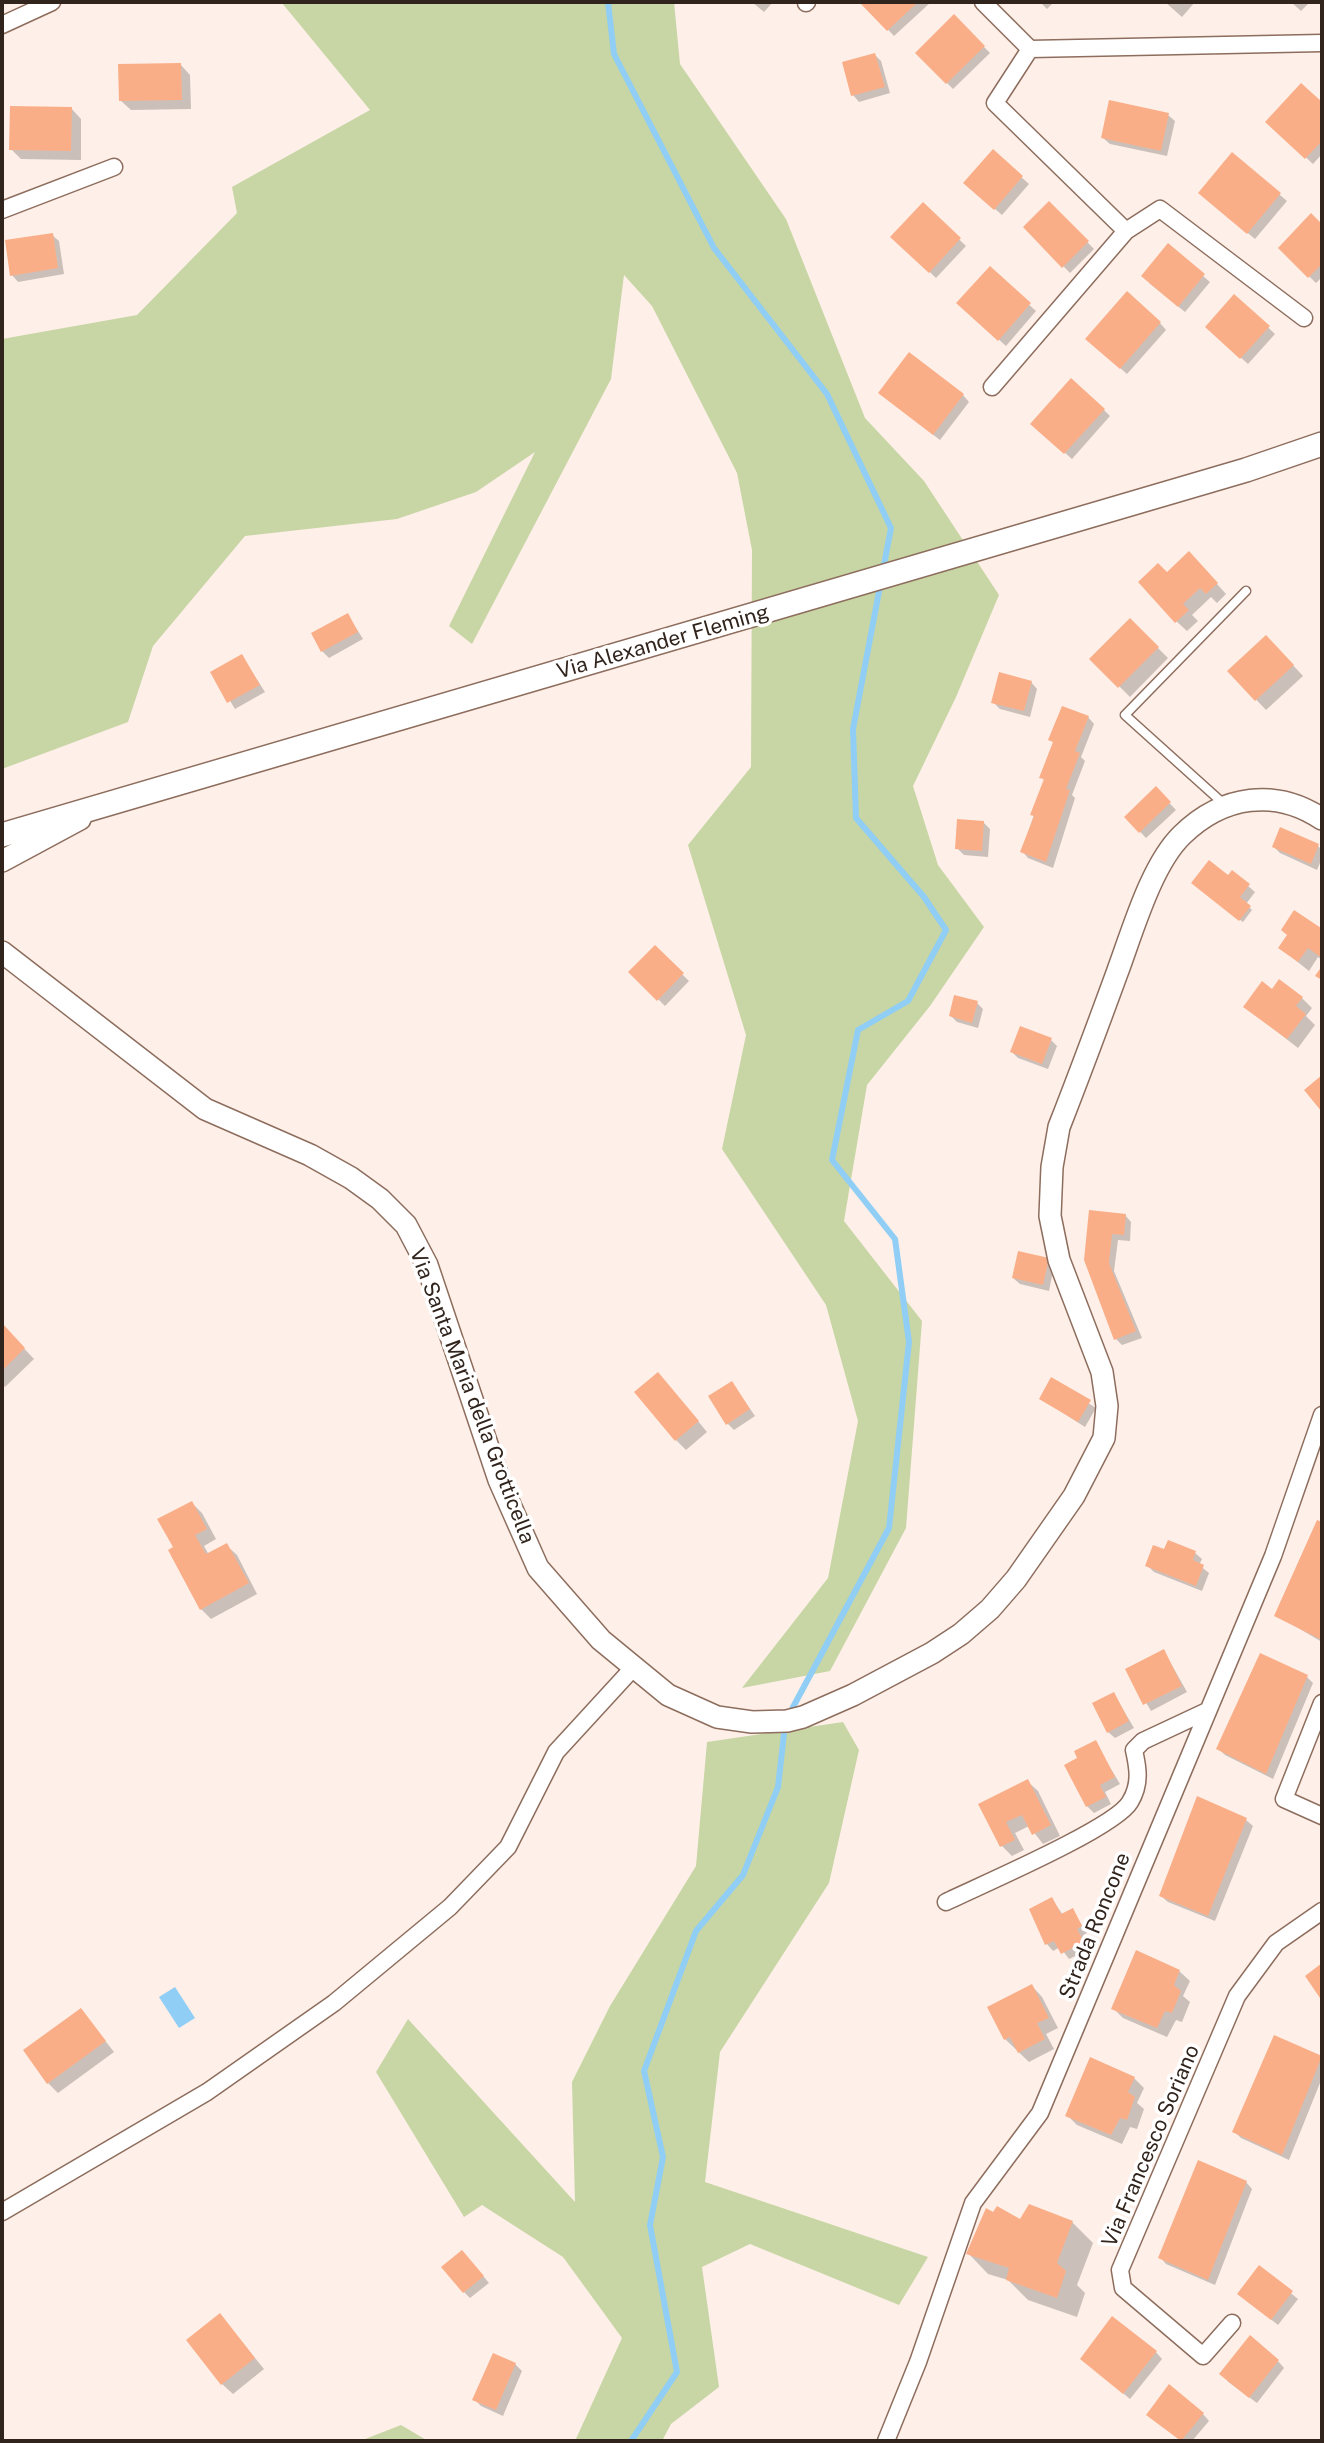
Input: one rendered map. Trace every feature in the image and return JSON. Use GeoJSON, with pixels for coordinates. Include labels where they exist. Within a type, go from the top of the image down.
{"type":"FeatureCollection","features":[{"type":"Feature","properties":{"kind":"main road","name":"Via Alexander Fleming"},"geometry":{"type":"LineString","coordinates":[[2,835],[1246,470],[1322,444]]}},
{"type":"Feature","properties":{"kind":"street"},"geometry":{"type":"LineString","coordinates":[[2,25],[52,2]]}},
{"type":"Feature","properties":{"kind":"street"},"geometry":{"type":"LineString","coordinates":[[983,2],[1030,49],[1322,43]]}},
{"type":"Feature","properties":{"kind":"street"},"geometry":{"type":"LineString","coordinates":[[1030,49],[995,103],[1126,231]]}},
{"type":"Feature","properties":{"kind":"street"},"geometry":{"type":"LineString","coordinates":[[2,210],[114,167]]}},
{"type":"Feature","properties":{"kind":"street"},"geometry":{"type":"LineString","coordinates":[[992,387],[1126,231],[1160,208],[1304,317]]}},
{"type":"Feature","properties":{"kind":"street","name":"Via Santa Maria della Grotticella"},"geometry":{"type":"LineString","coordinates":[[2,951],[205,1109],[310,1155],[351,1178],[380,1199],[406,1225],[427,1265],[499,1480],[538,1568],[601,1640],[668,1695],[717,1717],[752,1722],[787,1721],[803,1717],[853,1695],[961,1634],[990,1609],[1016,1579],[1066,1506],[1104,1437],[1107,1406],[1102,1372],[1059,1260],[1050,1216],[1052,1167],[1059,1127],[1146,895],[1182,835],[1228,807],[1257,798],[1279,799],[1307,809],[1322,819]]}},
{"type":"Feature","properties":{"kind":"street"},"geometry":{"type":"LineString","coordinates":[[2,861],[102,807]]}},
{"type":"Feature","properties":{"kind":"street","name":"Strada Roncone"},"geometry":{"type":"LineString","coordinates":[[886,2441],[918,2362],[973,2203],[1040,2113],[1273,1556],[1321,1425]]}},
{"type":"Feature","properties":{"kind":"street"},"geometry":{"type":"LineString","coordinates":[[2,2212],[207,2092],[334,2003],[450,1907],[508,1847],[556,1752],[634,1667]]}},
{"type":"Feature","properties":{"kind":"street"},"geometry":{"type":"LineString","coordinates":[[1322,1703],[1283,1799],[1322,1816]]}},
{"type":"Feature","properties":{"kind":"street"},"geometry":{"type":"LineString","coordinates":[[946,1902],[1094,1830],[1130,1803],[1139,1774],[1134,1750],[1143,1741],[1207,1711]]}},
{"type":"Feature","properties":{"kind":"street","name":"Via Francesco Soriano"},"geometry":{"type":"LineString","coordinates":[[1232,2323],[1203,2356],[1123,2288],[1121,2270],[1237,1996],[1276,1943],[1322,1911]]}},
{"type":"Feature","properties":{"kind":"lane"},"geometry":{"type":"LineString","coordinates":[[1228,807],[1125,715],[1247,591]]}},
{"type":"Feature","properties":{"kind":"green space"},"geometry":{"type":"Polygon","coordinates":[[[674,2],[680,64],[786,219],[865,418],[924,481],[999,595],[956,697],[913,786],[938,865],[984,927],[930,1006],[867,1085],[844,1221],[922,1321],[906,1528],[830,1671],[742,1688],[828,1578],[858,1421],[826,1305],[722,1149],[746,1035],[688,845],[751,767],[752,550],[737,473],[652,306],[624,275],[611,379],[472,644],[449,626],[535,452],[476,492],[397,519],[245,536],[153,646],[128,722],[2,769],[2,339],[137,315],[237,213],[232,187],[370,110],[282,3],[674,2]]]}},
{"type":"Feature","properties":{"kind":"green space"},"geometry":{"type":"Polygon","coordinates":[[[843,1722],[859,1750],[829,1883],[720,2052],[705,2182],[928,2257],[899,2305],[750,2244],[702,2267],[719,2387],[671,2424],[662,2441],[575,2441],[622,2338],[563,2257],[482,2205],[464,2217],[376,2072],[408,2019],[575,2202],[572,2082],[610,2006],[696,1866],[707,1742],[843,1722]]]}},
{"type":"Feature","properties":{"kind":"green space"},"geometry":{"type":"Polygon","coordinates":[[[401,2425],[428,2441],[360,2441],[401,2425]]]}},
{"type":"Feature","properties":{"kind":"water"},"geometry":{"type":"Polygon","coordinates":[[[175,1987],[195,2018],[179,2028],[159,1997],[175,1987]]]}},
{"type":"Feature","properties":{"kind":"building"},"geometry":{"type":"Polygon","coordinates":[[[859,2],[918,2],[887,31],[859,2]]]}},
{"type":"Feature","properties":{"kind":"building"},"geometry":{"type":"Polygon","coordinates":[[[954,14],[985,46],[946,84],[915,53],[954,14]]]}},
{"type":"Feature","properties":{"kind":"building"},"geometry":{"type":"Polygon","coordinates":[[[875,53],[885,87],[851,96],[842,62],[875,53]]]}},
{"type":"Feature","properties":{"kind":"building"},"geometry":{"type":"Polygon","coordinates":[[[181,63],[182,100],[119,101],[118,64],[181,63]]]}},
{"type":"Feature","properties":{"kind":"building"},"geometry":{"type":"Polygon","coordinates":[[[1301,83],[1322,102],[1322,141],[1305,159],[1265,122],[1301,83]]]}},
{"type":"Feature","properties":{"kind":"building"},"geometry":{"type":"Polygon","coordinates":[[[1109,100],[1169,113],[1161,151],[1101,138],[1109,100]]]}},
{"type":"Feature","properties":{"kind":"building"},"geometry":{"type":"Polygon","coordinates":[[[10,106],[72,107],[71,151],[9,150],[10,106]]]}},
{"type":"Feature","properties":{"kind":"building"},"geometry":{"type":"Polygon","coordinates":[[[993,149],[1023,176],[994,210],[963,183],[993,149]]]}},
{"type":"Feature","properties":{"kind":"building"},"geometry":{"type":"Polygon","coordinates":[[[1232,152],[1281,193],[1247,234],[1198,193],[1232,152]]]}},
{"type":"Feature","properties":{"kind":"building"},"geometry":{"type":"Polygon","coordinates":[[[1049,201],[1089,241],[1062,268],[1023,227],[1049,201]]]}},
{"type":"Feature","properties":{"kind":"building"},"geometry":{"type":"Polygon","coordinates":[[[923,202],[961,238],[929,273],[890,237],[923,202]]]}},
{"type":"Feature","properties":{"kind":"building"},"geometry":{"type":"Polygon","coordinates":[[[1311,213],[1322,224],[1322,264],[1308,278],[1278,248],[1311,213]]]}},
{"type":"Feature","properties":{"kind":"building"},"geometry":{"type":"Polygon","coordinates":[[[53,233],[58,268],[10,276],[5,240],[53,233]]]}},
{"type":"Feature","properties":{"kind":"building"},"geometry":{"type":"Polygon","coordinates":[[[1168,243],[1205,274],[1178,307],[1141,276],[1168,243]]]}},
{"type":"Feature","properties":{"kind":"building"},"geometry":{"type":"Polygon","coordinates":[[[990,266],[1031,303],[998,341],[956,303],[990,266]]]}},
{"type":"Feature","properties":{"kind":"building"},"geometry":{"type":"Polygon","coordinates":[[[1127,291],[1161,322],[1120,369],[1085,339],[1127,291]]]}},
{"type":"Feature","properties":{"kind":"building"},"geometry":{"type":"Polygon","coordinates":[[[1234,294],[1270,326],[1240,359],[1205,327],[1234,294]]]}},
{"type":"Feature","properties":{"kind":"building"},"geometry":{"type":"Polygon","coordinates":[[[909,352],[964,394],[933,435],[878,393],[909,352]]]}},
{"type":"Feature","properties":{"kind":"building"},"geometry":{"type":"Polygon","coordinates":[[[1071,378],[1105,409],[1064,454],[1030,424],[1071,378]]]}},
{"type":"Feature","properties":{"kind":"building"},"geometry":{"type":"Polygon","coordinates":[[[1189,551],[1218,583],[1206,594],[1200,588],[1183,604],[1189,610],[1175,623],[1138,582],[1158,563],[1167,572],[1189,551]]]}},
{"type":"Feature","properties":{"kind":"building"},"geometry":{"type":"Polygon","coordinates":[[[348,613],[358,632],[321,652],[311,633],[348,613]]]}},
{"type":"Feature","properties":{"kind":"building"},"geometry":{"type":"Polygon","coordinates":[[[1130,618],[1159,647],[1118,688],[1089,659],[1130,618]]]}},
{"type":"Feature","properties":{"kind":"building"},"geometry":{"type":"Polygon","coordinates":[[[1266,635],[1294,665],[1255,701],[1227,671],[1266,635]]]}},
{"type":"Feature","properties":{"kind":"building"},"geometry":{"type":"Polygon","coordinates":[[[242,654],[260,685],[227,703],[210,672],[242,654]]]}},
{"type":"Feature","properties":{"kind":"building"},"geometry":{"type":"Polygon","coordinates":[[[999,672],[1032,681],[1024,711],[991,703],[999,672]]]}},
{"type":"Feature","properties":{"kind":"building"},"geometry":{"type":"Polygon","coordinates":[[[1062,706],[1089,716],[1075,751],[1080,753],[1066,789],[1070,790],[1046,862],[1020,852],[1044,779],[1039,778],[1053,742],[1048,740],[1062,706]]]}},
{"type":"Feature","properties":{"kind":"building"},"geometry":{"type":"Polygon","coordinates":[[[1156,786],[1171,802],[1139,833],[1124,817],[1156,786]]]}},
{"type":"Feature","properties":{"kind":"building"},"geometry":{"type":"Polygon","coordinates":[[[957,819],[984,821],[982,851],[955,849],[957,819]]]}},
{"type":"Feature","properties":{"kind":"building"},"geometry":{"type":"Polygon","coordinates":[[[1280,827],[1319,844],[1311,864],[1272,847],[1280,827]]]}},
{"type":"Feature","properties":{"kind":"building"},"geometry":{"type":"Polygon","coordinates":[[[1209,860],[1228,875],[1232,870],[1250,884],[1240,897],[1251,906],[1239,921],[1191,883],[1209,860]]]}},
{"type":"Feature","properties":{"kind":"building"},"geometry":{"type":"Polygon","coordinates":[[[1294,910],[1321,928],[1322,958],[1308,948],[1298,962],[1278,948],[1287,935],[1281,930],[1294,910]]]}},
{"type":"Feature","properties":{"kind":"building"},"geometry":{"type":"Polygon","coordinates":[[[655,945],[684,973],[657,1001],[628,972],[655,945]]]}},
{"type":"Feature","properties":{"kind":"building"},"geometry":{"type":"Polygon","coordinates":[[[1322,966],[1322,980],[1315,976],[1322,966]]]}},
{"type":"Feature","properties":{"kind":"building"},"geometry":{"type":"Polygon","coordinates":[[[1279,979],[1303,997],[1296,1006],[1306,1014],[1287,1039],[1243,1007],[1262,981],[1272,989],[1279,979]]]}},
{"type":"Feature","properties":{"kind":"building"},"geometry":{"type":"Polygon","coordinates":[[[954,995],[978,1001],[972,1023],[949,1016],[954,995]]]}},
{"type":"Feature","properties":{"kind":"building"},"geometry":{"type":"Polygon","coordinates":[[[1020,1026],[1052,1038],[1042,1064],[1010,1052],[1020,1026]]]}},
{"type":"Feature","properties":{"kind":"building"},"geometry":{"type":"Polygon","coordinates":[[[1322,1075],[1322,1112],[1304,1090],[1322,1075]]]}},
{"type":"Feature","properties":{"kind":"building"},"geometry":{"type":"Polygon","coordinates":[[[1089,1210],[1126,1214],[1124,1235],[1112,1234],[1109,1263],[1136,1331],[1114,1340],[1084,1260],[1089,1210]]]}},
{"type":"Feature","properties":{"kind":"building"},"geometry":{"type":"Polygon","coordinates":[[[1018,1251],[1049,1258],[1043,1285],[1012,1278],[1018,1251]]]}},
{"type":"Feature","properties":{"kind":"building"},"geometry":{"type":"Polygon","coordinates":[[[2,1323],[25,1348],[2,1371],[2,1323]]]}},
{"type":"Feature","properties":{"kind":"building"},"geometry":{"type":"Polygon","coordinates":[[[658,1372],[699,1421],[675,1441],[634,1392],[658,1372]]]}},
{"type":"Feature","properties":{"kind":"building"},"geometry":{"type":"Polygon","coordinates":[[[1051,1377],[1091,1400],[1078,1422],[1039,1399],[1051,1377]]]}},
{"type":"Feature","properties":{"kind":"building"},"geometry":{"type":"Polygon","coordinates":[[[732,1381],[750,1409],[726,1425],[708,1396],[732,1381]]]}},
{"type":"Feature","properties":{"kind":"building"},"geometry":{"type":"Polygon","coordinates":[[[192,1501],[207,1529],[195,1535],[206,1554],[227,1543],[249,1583],[200,1610],[168,1550],[173,1547],[157,1519],[192,1501]]]}},
{"type":"Feature","properties":{"kind":"building"},"geometry":{"type":"Polygon","coordinates":[[[1317,1520],[1322,1522],[1322,1640],[1274,1616],[1317,1520]]]}},
{"type":"Feature","properties":{"kind":"building"},"geometry":{"type":"Polygon","coordinates":[[[1168,1540],[1196,1551],[1193,1560],[1204,1565],[1196,1586],[1145,1566],[1153,1545],[1164,1549],[1168,1540]]]}},
{"type":"Feature","properties":{"kind":"building"},"geometry":{"type":"Polygon","coordinates":[[[1164,1649],[1182,1686],[1143,1705],[1125,1669],[1164,1649]]]}},
{"type":"Feature","properties":{"kind":"building"},"geometry":{"type":"Polygon","coordinates":[[[1260,1653],[1308,1675],[1266,1774],[1216,1749],[1260,1653]]]}},
{"type":"Feature","properties":{"kind":"building"},"geometry":{"type":"Polygon","coordinates":[[[1114,1692],[1129,1721],[1107,1733],[1092,1703],[1114,1692]]]}},
{"type":"Feature","properties":{"kind":"building"},"geometry":{"type":"Polygon","coordinates":[[[1096,1740],[1115,1777],[1100,1785],[1106,1797],[1086,1807],[1064,1765],[1077,1758],[1074,1751],[1096,1740]]]}},
{"type":"Feature","properties":{"kind":"building"},"geometry":{"type":"Polygon","coordinates":[[[1028,1779],[1051,1825],[1032,1835],[1022,1815],[1006,1822],[1015,1840],[1000,1847],[978,1804],[1028,1779]]]}},
{"type":"Feature","properties":{"kind":"building"},"geometry":{"type":"Polygon","coordinates":[[[1197,1796],[1247,1818],[1208,1916],[1159,1896],[1197,1796]]]}},
{"type":"Feature","properties":{"kind":"building"},"geometry":{"type":"Polygon","coordinates":[[[1052,1897],[1061,1914],[1073,1908],[1082,1926],[1077,1929],[1084,1942],[1061,1954],[1054,1941],[1045,1945],[1029,1909],[1052,1897]]]}},
{"type":"Feature","properties":{"kind":"building"},"geometry":{"type":"Polygon","coordinates":[[[1136,1950],[1180,1970],[1174,1985],[1181,1991],[1172,2013],[1165,2011],[1157,2028],[1111,2009],[1136,1950]]]}},
{"type":"Feature","properties":{"kind":"building"},"geometry":{"type":"Polygon","coordinates":[[[1322,1963],[1322,2001],[1305,1976],[1322,1963]]]}},
{"type":"Feature","properties":{"kind":"building"},"geometry":{"type":"Polygon","coordinates":[[[1032,1984],[1049,2018],[1037,2023],[1045,2039],[1018,2053],[1010,2037],[1004,2040],[987,2007],[1032,1984]]]}},
{"type":"Feature","properties":{"kind":"building"},"geometry":{"type":"Polygon","coordinates":[[[81,2008],[106,2041],[47,2084],[23,2050],[81,2008]]]}},
{"type":"Feature","properties":{"kind":"building"},"geometry":{"type":"Polygon","coordinates":[[[1274,2035],[1322,2056],[1282,2155],[1232,2132],[1274,2035]]]}},
{"type":"Feature","properties":{"kind":"building"},"geometry":{"type":"Polygon","coordinates":[[[1090,2057],[1135,2077],[1128,2092],[1135,2097],[1127,2120],[1120,2118],[1111,2135],[1065,2116],[1090,2057]]]}},
{"type":"Feature","properties":{"kind":"building"},"geometry":{"type":"Polygon","coordinates":[[[1198,2160],[1247,2181],[1208,2280],[1158,2258],[1198,2160]]]}},
{"type":"Feature","properties":{"kind":"building"},"geometry":{"type":"Polygon","coordinates":[[[1029,2204],[1073,2221],[1057,2263],[1066,2271],[1057,2298],[1006,2280],[1009,2268],[966,2254],[986,2208],[993,2212],[997,2206],[1020,2219],[1029,2204]]]}},
{"type":"Feature","properties":{"kind":"building"},"geometry":{"type":"Polygon","coordinates":[[[462,2250],[484,2276],[463,2293],[441,2267],[462,2250]]]}},
{"type":"Feature","properties":{"kind":"building"},"geometry":{"type":"Polygon","coordinates":[[[1259,2265],[1293,2291],[1271,2320],[1237,2294],[1259,2265]]]}},
{"type":"Feature","properties":{"kind":"building"},"geometry":{"type":"Polygon","coordinates":[[[220,2313],[255,2358],[221,2385],[186,2340],[220,2313]]]}},
{"type":"Feature","properties":{"kind":"building"},"geometry":{"type":"Polygon","coordinates":[[[1112,2316],[1157,2351],[1123,2394],[1080,2359],[1112,2316]]]}},
{"type":"Feature","properties":{"kind":"building"},"geometry":{"type":"Polygon","coordinates":[[[1250,2335],[1279,2360],[1249,2398],[1219,2374],[1250,2335]]]}},
{"type":"Feature","properties":{"kind":"building"},"geometry":{"type":"Polygon","coordinates":[[[493,2353],[516,2363],[496,2410],[472,2400],[493,2353]]]}},
{"type":"Feature","properties":{"kind":"building"},"geometry":{"type":"Polygon","coordinates":[[[1169,2384],[1204,2413],[1181,2441],[1146,2415],[1169,2384]]]}},
{"type":"Feature","properties":{"kind":"waterway"},"geometry":{"type":"LineString","coordinates":[[608,2],[614,54],[714,248],[827,394],[891,528],[883,570]]}},
{"type":"Feature","properties":{"kind":"waterway"},"geometry":{"type":"LineString","coordinates":[[792,1709],[889,1528],[909,1342],[895,1239],[832,1160],[858,1030],[908,1001],[946,930],[924,897],[856,818],[853,729],[881,581]]}},
{"type":"Feature","properties":{"kind":"waterway"},"geometry":{"type":"LineString","coordinates":[[631,2441],[677,2372],[650,2225],[663,2157],[644,2071],[696,1931],[743,1875],[778,1787],[784,1734]]}}]}
